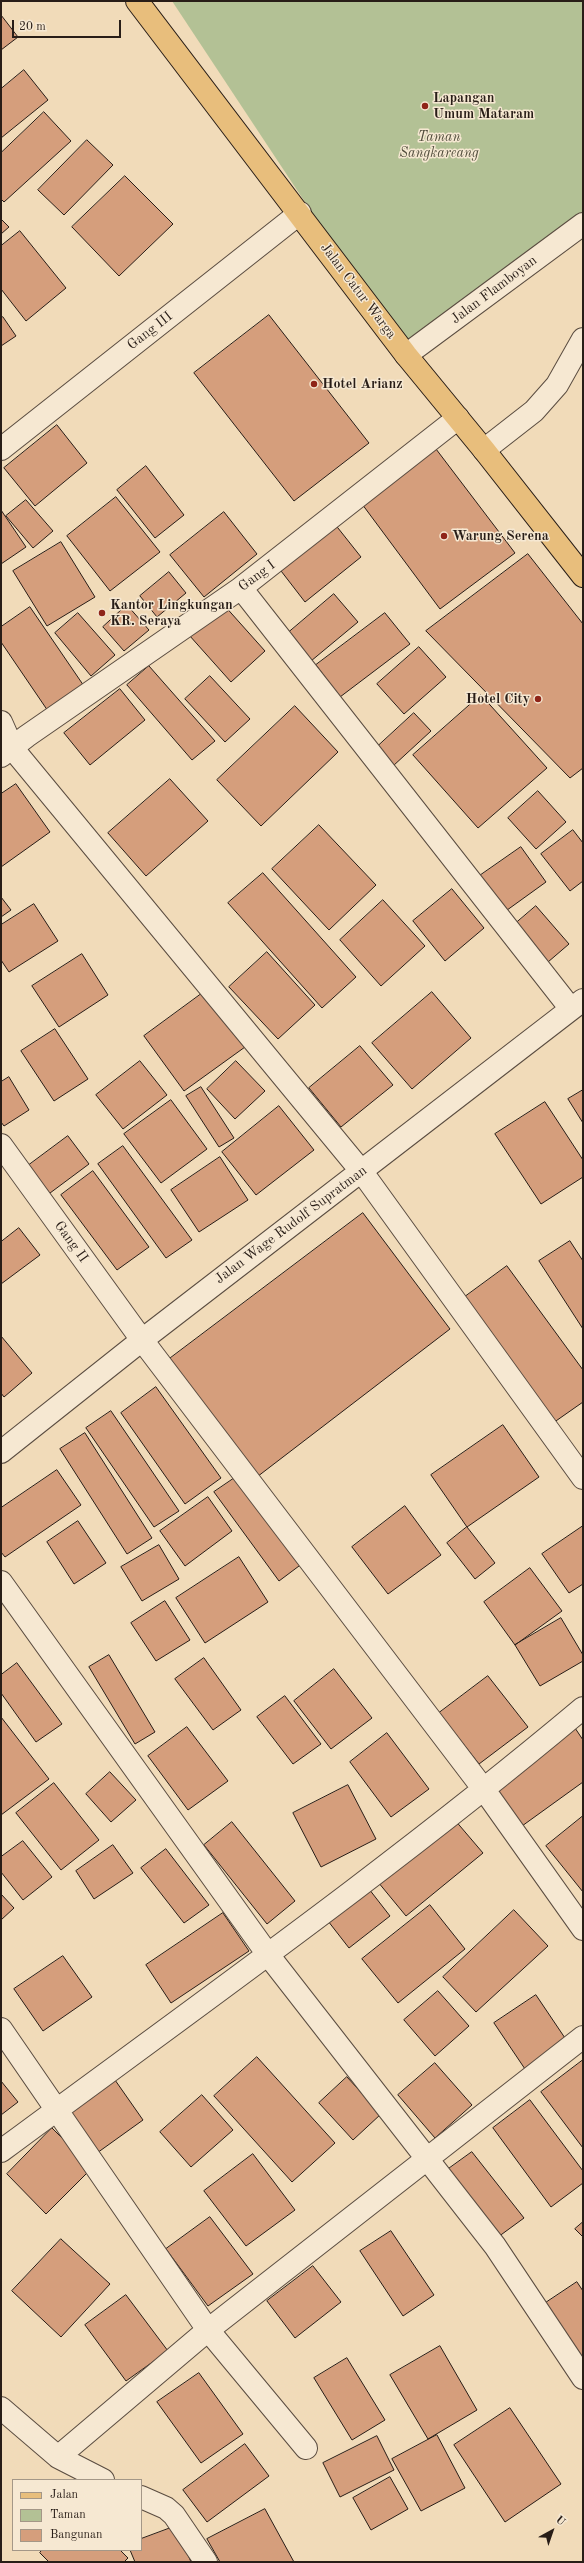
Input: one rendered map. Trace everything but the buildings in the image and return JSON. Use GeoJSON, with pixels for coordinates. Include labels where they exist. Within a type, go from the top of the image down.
{"type":"FeatureCollection","features":[{"type":"Feature","properties":{"kind":"main road","name":"Jalan Catur Warga"},"geometry":{"type":"LineString","coordinates":[[137,1],[300,213],[406,355],[484,450],[583,576]]}},
{"type":"Feature","properties":{"kind":"street","name":"Gang III"},"geometry":{"type":"LineString","coordinates":[[1,449],[300,213]]}},
{"type":"Feature","properties":{"kind":"street","name":"Jalan Flamboyan"},"geometry":{"type":"LineString","coordinates":[[406,355],[583,224]]}},
{"type":"Feature","properties":{"kind":"street"},"geometry":{"type":"LineString","coordinates":[[484,450],[534,410],[553,390],[583,339]]}},
{"type":"Feature","properties":{"kind":"street","name":"Gang I"},"geometry":{"type":"LineString","coordinates":[[14,747],[241,588],[458,418]]}},
{"type":"Feature","properties":{"kind":"street"},"geometry":{"type":"LineString","coordinates":[[241,588],[577,1004]]}},
{"type":"Feature","properties":{"kind":"street"},"geometry":{"type":"LineString","coordinates":[[1,722],[14,747],[362,1172],[583,1478]]}},
{"type":"Feature","properties":{"kind":"street","name":"Jalan Wage Rudolf Supratman"},"geometry":{"type":"LineString","coordinates":[[1,1452],[142,1340],[362,1172],[577,1004]]}},
{"type":"Feature","properties":{"kind":"street","name":"Gang II"},"geometry":{"type":"LineString","coordinates":[[1,1145],[142,1340],[485,1791],[583,1929]]}},
{"type":"Feature","properties":{"kind":"street"},"geometry":{"type":"LineString","coordinates":[[1,1582],[269,1956],[429,2158],[495,2246],[583,2378]]}},
{"type":"Feature","properties":{"kind":"street"},"geometry":{"type":"LineString","coordinates":[[1,2151],[269,1956],[485,1791],[583,1708]]}},
{"type":"Feature","properties":{"kind":"street"},"geometry":{"type":"LineString","coordinates":[[1,2029],[58,2109],[208,2330],[306,2448]]}},
{"type":"Feature","properties":{"kind":"street"},"geometry":{"type":"LineString","coordinates":[[58,2457],[208,2330],[583,2037]]}},
{"type":"Feature","properties":{"kind":"street"},"geometry":{"type":"LineString","coordinates":[[1,2408],[58,2457],[101,2479]]}},
{"type":"Feature","properties":{"kind":"street"},"geometry":{"type":"LineString","coordinates":[[142,2497],[166,2508],[174,2515],[206,2562]]}},
{"type":"Feature","properties":{"kind":"green space","name":"Lapangan Umum Mataram"},"geometry":{"type":"Polygon","coordinates":[[[172,1],[583,1],[583,224],[406,355],[172,1]]]}},
{"type":"Feature","properties":{"kind":"place","name":"Lapangan Umum Mataram"},"geometry":{"type":"Point","coordinates":[425,106]}},
{"type":"Feature","properties":{"kind":"place","name":"Hotel Arianz"},"geometry":{"type":"Point","coordinates":[314,384]}},
{"type":"Feature","properties":{"kind":"place","name":"Warung Serena"},"geometry":{"type":"Point","coordinates":[444,536]}},
{"type":"Feature","properties":{"kind":"place","name":"Kantor Lingkungan KR. Seraya"},"geometry":{"type":"Point","coordinates":[102,613]}},
{"type":"Feature","properties":{"kind":"place","name":"Hotel City"},"geometry":{"type":"Point","coordinates":[538,699]}},
{"type":"Feature","properties":{"kind":"park label","name":"Taman Sangkareang"},"geometry":{"type":"Point","coordinates":[439,146]}}]}
